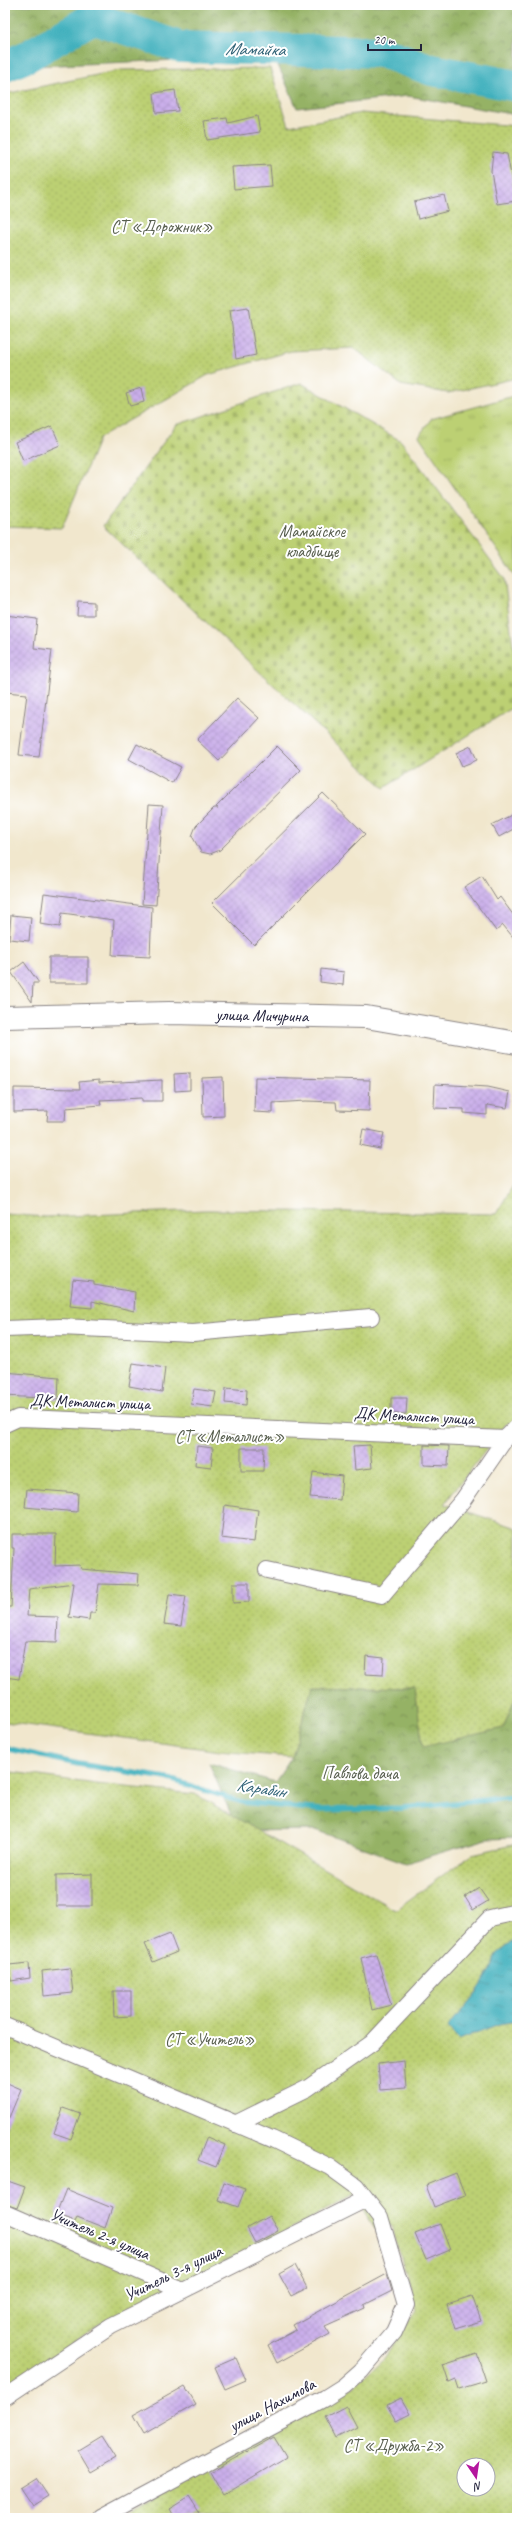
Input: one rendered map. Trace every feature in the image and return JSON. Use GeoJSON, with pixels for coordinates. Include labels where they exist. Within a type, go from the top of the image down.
{"type":"FeatureCollection","features":[{"type":"Feature","properties":{"kind":"street","name":"улица Мичурина"},"geometry":{"type":"LineString","coordinates":[[5,1017],[169,1014],[366,1017],[517,1043]]}},
{"type":"Feature","properties":{"kind":"street"},"geometry":{"type":"LineString","coordinates":[[5,1329],[60,1327],[193,1333],[371,1317]]}},
{"type":"Feature","properties":{"kind":"street","name":"ДК Металист улица"},"geometry":{"type":"LineString","coordinates":[[5,1424],[18,1418],[506,1439]]}},
{"type":"Feature","properties":{"kind":"street"},"geometry":{"type":"LineString","coordinates":[[267,1570],[382,1595],[463,1500],[506,1439],[517,1427]]}},
{"type":"Feature","properties":{"kind":"street"},"geometry":{"type":"LineString","coordinates":[[234,2124],[308,2088],[372,2043],[490,1918],[517,1912]]}},
{"type":"Feature","properties":{"kind":"street"},"geometry":{"type":"LineString","coordinates":[[5,2026],[234,2124],[330,2167],[356,2186],[366,2199]]}},
{"type":"Feature","properties":{"kind":"street","name":"улица Нахимова"},"geometry":{"type":"LineString","coordinates":[[101,2518],[325,2398],[344,2386],[394,2332],[406,2305],[380,2217],[366,2199]]}},
{"type":"Feature","properties":{"kind":"street","name":"Учитель 3-я улица"},"geometry":{"type":"LineString","coordinates":[[5,2397],[111,2326],[180,2289],[366,2199]]}},
{"type":"Feature","properties":{"kind":"street","name":"Учитель 2-я улица"},"geometry":{"type":"LineString","coordinates":[[5,2213],[180,2289]]}},
{"type":"Feature","properties":{"kind":"green space"},"geometry":{"type":"Polygon","coordinates":[[[5,5],[517,5],[517,115],[408,96],[297,108],[274,56],[34,66],[5,73],[5,5]]]}},
{"type":"Feature","properties":{"kind":"green space","name":"СТ «Дорожник»"},"geometry":{"type":"Polygon","coordinates":[[[270,68],[289,126],[361,113],[517,126],[517,378],[448,393],[401,385],[354,348],[291,351],[208,375],[99,438],[62,528],[5,526],[5,94],[121,70],[270,68]]]}},
{"type":"Feature","properties":{"kind":"green space","name":"Мамайское кладбище"},"geometry":{"type":"Polygon","coordinates":[[[301,383],[401,441],[504,578],[517,675],[517,705],[384,788],[103,526],[176,425],[301,383]]]}},
{"type":"Feature","properties":{"kind":"green space"},"geometry":{"type":"Polygon","coordinates":[[[517,395],[517,585],[515,576],[419,436],[431,419],[517,395]]]}},
{"type":"Feature","properties":{"kind":"green space","name":"СТ «Металлист»"},"geometry":{"type":"Polygon","coordinates":[[[517,1179],[517,1426],[507,1423],[444,1504],[517,1528],[517,1694],[503,1728],[423,1747],[415,1688],[312,1686],[292,1757],[228,1752],[5,1722],[5,1214],[45,1217],[206,1210],[496,1214],[517,1179]]]}},
{"type":"Feature","properties":{"kind":"green space","name":"Павлова дача"},"geometry":{"type":"Polygon","coordinates":[[[312,1686],[415,1688],[423,1746],[503,1728],[517,1694],[517,1838],[487,1839],[406,1863],[315,1830],[238,1831],[209,1763],[275,1782],[292,1757],[312,1686]]]}},
{"type":"Feature","properties":{"kind":"green space","name":"СТ «Учитель»"},"geometry":{"type":"Polygon","coordinates":[[[5,1771],[96,1784],[195,1794],[395,1910],[472,1854],[517,1844],[517,2518],[116,2518],[357,2384],[383,2360],[417,2310],[391,2225],[376,2230],[354,2194],[272,2240],[165,2289],[96,2327],[5,2388],[5,1771]]]}},
{"type":"Feature","properties":{"kind":"water"},"geometry":{"type":"Polygon","coordinates":[[[517,1939],[517,2021],[499,2024],[458,2040],[448,2027],[477,1992],[491,1970],[497,1954],[517,1939]]]}},
{"type":"Feature","properties":{"kind":"building"},"geometry":{"type":"Polygon","coordinates":[[[175,90],[178,111],[156,113],[154,93],[175,90]]]}},
{"type":"Feature","properties":{"kind":"building"},"geometry":{"type":"Polygon","coordinates":[[[257,116],[260,132],[207,140],[204,121],[227,118],[228,123],[257,116]]]}},
{"type":"Feature","properties":{"kind":"building"},"geometry":{"type":"Polygon","coordinates":[[[493,152],[507,154],[516,201],[497,204],[491,171],[493,152]]]}},
{"type":"Feature","properties":{"kind":"building"},"geometry":{"type":"Polygon","coordinates":[[[270,165],[272,186],[234,189],[232,167],[270,165]]]}},
{"type":"Feature","properties":{"kind":"building"},"geometry":{"type":"Polygon","coordinates":[[[444,195],[448,211],[418,219],[414,202],[444,195]]]}},
{"type":"Feature","properties":{"kind":"building"},"geometry":{"type":"Polygon","coordinates":[[[248,307],[256,355],[236,359],[230,310],[248,307]]]}},
{"type":"Feature","properties":{"kind":"building"},"geometry":{"type":"Polygon","coordinates":[[[141,388],[144,402],[130,406],[126,393],[141,388]]]}},
{"type":"Feature","properties":{"kind":"building"},"geometry":{"type":"Polygon","coordinates":[[[52,426],[60,445],[23,461],[15,442],[52,426]]]}},
{"type":"Feature","properties":{"kind":"building"},"geometry":{"type":"Polygon","coordinates":[[[78,601],[94,602],[94,615],[77,615],[78,601]]]}},
{"type":"Feature","properties":{"kind":"building"},"geometry":{"type":"Polygon","coordinates":[[[5,615],[37,619],[34,648],[52,650],[39,757],[19,755],[27,694],[5,692],[5,615]]]}},
{"type":"Feature","properties":{"kind":"building"},"geometry":{"type":"Polygon","coordinates":[[[237,698],[259,718],[219,761],[197,740],[237,698]]]}},
{"type":"Feature","properties":{"kind":"building"},"geometry":{"type":"Polygon","coordinates":[[[137,744],[181,767],[172,783],[129,759],[137,744]]]}},
{"type":"Feature","properties":{"kind":"building"},"geometry":{"type":"Polygon","coordinates":[[[277,746],[301,770],[220,850],[210,854],[201,852],[192,836],[196,826],[214,808],[218,808],[216,807],[277,746]]]}},
{"type":"Feature","properties":{"kind":"building"},"geometry":{"type":"Polygon","coordinates":[[[471,746],[477,760],[462,766],[456,753],[471,746]]]}},
{"type":"Feature","properties":{"kind":"building"},"geometry":{"type":"Polygon","coordinates":[[[323,793],[365,834],[254,945],[212,903],[323,793]]]}},
{"type":"Feature","properties":{"kind":"building"},"geometry":{"type":"Polygon","coordinates":[[[149,804],[163,805],[156,905],[142,904],[149,804]]]}},
{"type":"Feature","properties":{"kind":"building"},"geometry":{"type":"Polygon","coordinates":[[[517,812],[517,827],[499,837],[492,825],[517,812]]]}},
{"type":"Feature","properties":{"kind":"building"},"geometry":{"type":"Polygon","coordinates":[[[482,876],[497,900],[500,897],[517,920],[517,942],[503,925],[496,931],[464,887],[482,876]]]}},
{"type":"Feature","properties":{"kind":"building"},"geometry":{"type":"Polygon","coordinates":[[[44,893],[152,907],[150,957],[112,955],[114,920],[62,913],[60,927],[40,924],[44,893]]]}},
{"type":"Feature","properties":{"kind":"building"},"geometry":{"type":"Polygon","coordinates":[[[11,915],[31,917],[29,941],[9,939],[11,915]]]}},
{"type":"Feature","properties":{"kind":"building"},"geometry":{"type":"Polygon","coordinates":[[[49,957],[88,957],[88,983],[49,983],[49,957]]]}},
{"type":"Feature","properties":{"kind":"building"},"geometry":{"type":"Polygon","coordinates":[[[24,962],[39,983],[33,983],[32,1002],[11,972],[24,962]]]}},
{"type":"Feature","properties":{"kind":"building"},"geometry":{"type":"Polygon","coordinates":[[[321,969],[344,972],[343,985],[320,982],[321,969]]]}},
{"type":"Feature","properties":{"kind":"building"},"geometry":{"type":"Polygon","coordinates":[[[190,1073],[190,1090],[175,1091],[174,1074],[190,1073]]]}},
{"type":"Feature","properties":{"kind":"building"},"geometry":{"type":"Polygon","coordinates":[[[223,1077],[224,1116],[203,1117],[202,1078],[223,1077]]]}},
{"type":"Feature","properties":{"kind":"building"},"geometry":{"type":"Polygon","coordinates":[[[255,1077],[370,1080],[369,1111],[337,1110],[336,1102],[306,1101],[273,1103],[273,1113],[254,1112],[255,1077]]]}},
{"type":"Feature","properties":{"kind":"building"},"geometry":{"type":"Polygon","coordinates":[[[99,1080],[99,1083],[162,1080],[162,1101],[142,1101],[142,1098],[100,1100],[101,1105],[66,1108],[65,1121],[47,1121],[48,1111],[14,1112],[14,1088],[80,1089],[79,1082],[99,1080]]]}},
{"type":"Feature","properties":{"kind":"building"},"geometry":{"type":"Polygon","coordinates":[[[435,1084],[488,1087],[510,1092],[507,1108],[487,1105],[487,1115],[464,1113],[464,1109],[434,1108],[435,1084]]]}},
{"type":"Feature","properties":{"kind":"building"},"geometry":{"type":"Polygon","coordinates":[[[363,1129],[384,1133],[380,1149],[360,1145],[363,1129]]]}},
{"type":"Feature","properties":{"kind":"building"},"geometry":{"type":"Polygon","coordinates":[[[73,1280],[94,1282],[94,1285],[135,1292],[134,1311],[92,1301],[92,1308],[70,1306],[73,1280]]]}},
{"type":"Feature","properties":{"kind":"building"},"geometry":{"type":"Polygon","coordinates":[[[133,1363],[165,1368],[162,1392],[129,1386],[133,1363]]]}},
{"type":"Feature","properties":{"kind":"building"},"geometry":{"type":"Polygon","coordinates":[[[5,1372],[59,1377],[58,1399],[5,1396],[5,1372]]]}},
{"type":"Feature","properties":{"kind":"building"},"geometry":{"type":"Polygon","coordinates":[[[226,1388],[247,1390],[246,1405],[225,1403],[226,1388]]]}},
{"type":"Feature","properties":{"kind":"building"},"geometry":{"type":"Polygon","coordinates":[[[194,1389],[216,1392],[213,1407],[191,1404],[194,1389]]]}},
{"type":"Feature","properties":{"kind":"building"},"geometry":{"type":"Polygon","coordinates":[[[391,1398],[407,1398],[406,1414],[391,1414],[391,1398]]]}},
{"type":"Feature","properties":{"kind":"building"},"geometry":{"type":"Polygon","coordinates":[[[370,1445],[372,1468],[355,1470],[353,1446],[370,1445]]]}},
{"type":"Feature","properties":{"kind":"building"},"geometry":{"type":"Polygon","coordinates":[[[424,1445],[449,1446],[448,1466],[424,1465],[424,1445]]]}},
{"type":"Feature","properties":{"kind":"building"},"geometry":{"type":"Polygon","coordinates":[[[197,1446],[213,1448],[211,1467],[195,1465],[197,1446]]]}},
{"type":"Feature","properties":{"kind":"building"},"geometry":{"type":"Polygon","coordinates":[[[241,1448],[264,1448],[263,1471],[241,1471],[241,1448]]]}},
{"type":"Feature","properties":{"kind":"building"},"geometry":{"type":"Polygon","coordinates":[[[313,1472],[342,1476],[340,1500],[310,1497],[313,1472]]]}},
{"type":"Feature","properties":{"kind":"building"},"geometry":{"type":"Polygon","coordinates":[[[27,1489],[78,1493],[77,1512],[25,1507],[27,1489]]]}},
{"type":"Feature","properties":{"kind":"building"},"geometry":{"type":"Polygon","coordinates":[[[225,1505],[258,1510],[254,1542],[221,1538],[225,1505]]]}},
{"type":"Feature","properties":{"kind":"building"},"geometry":{"type":"Polygon","coordinates":[[[12,1534],[56,1534],[55,1566],[80,1565],[81,1569],[139,1574],[138,1585],[99,1584],[95,1613],[90,1613],[89,1620],[69,1617],[74,1583],[29,1589],[27,1616],[58,1617],[57,1642],[25,1641],[19,1679],[5,1677],[5,1607],[11,1607],[14,1548],[12,1548],[12,1534]]]}},
{"type":"Feature","properties":{"kind":"building"},"geometry":{"type":"Polygon","coordinates":[[[233,1583],[249,1583],[249,1602],[233,1603],[233,1583]]]}},
{"type":"Feature","properties":{"kind":"building"},"geometry":{"type":"Polygon","coordinates":[[[169,1594],[186,1596],[181,1626],[164,1624],[169,1594]]]}},
{"type":"Feature","properties":{"kind":"building"},"geometry":{"type":"Polygon","coordinates":[[[366,1656],[384,1658],[383,1675],[365,1674],[366,1656]]]}},
{"type":"Feature","properties":{"kind":"building"},"geometry":{"type":"Polygon","coordinates":[[[92,1874],[92,1906],[56,1906],[56,1875],[92,1874]]]}},
{"type":"Feature","properties":{"kind":"building"},"geometry":{"type":"Polygon","coordinates":[[[479,1888],[488,1901],[473,1910],[465,1897],[479,1888]]]}},
{"type":"Feature","properties":{"kind":"building"},"geometry":{"type":"Polygon","coordinates":[[[170,1934],[177,1952],[153,1962],[145,1944],[170,1934]]]}},
{"type":"Feature","properties":{"kind":"building"},"geometry":{"type":"Polygon","coordinates":[[[376,1954],[391,2005],[372,2010],[361,1958],[376,1954]]]}},
{"type":"Feature","properties":{"kind":"building"},"geometry":{"type":"Polygon","coordinates":[[[29,1963],[30,1978],[11,1981],[9,1965],[29,1963]]]}},
{"type":"Feature","properties":{"kind":"building"},"geometry":{"type":"Polygon","coordinates":[[[70,1968],[73,1993],[44,1996],[42,1971],[70,1968]]]}},
{"type":"Feature","properties":{"kind":"building"},"geometry":{"type":"Polygon","coordinates":[[[113,1991],[131,1991],[131,2016],[114,2017],[113,1991]]]}},
{"type":"Feature","properties":{"kind":"building"},"geometry":{"type":"Polygon","coordinates":[[[404,2061],[406,2088],[380,2090],[378,2064],[404,2061]]]}},
{"type":"Feature","properties":{"kind":"building"},"geometry":{"type":"Polygon","coordinates":[[[5,2082],[21,2089],[5,2127],[5,2082]]]}},
{"type":"Feature","properties":{"kind":"building"},"geometry":{"type":"Polygon","coordinates":[[[63,2108],[80,2114],[71,2139],[54,2133],[63,2108]]]}},
{"type":"Feature","properties":{"kind":"building"},"geometry":{"type":"Polygon","coordinates":[[[207,2137],[225,2145],[216,2167],[198,2160],[207,2137]]]}},
{"type":"Feature","properties":{"kind":"building"},"geometry":{"type":"Polygon","coordinates":[[[456,2173],[465,2195],[434,2207],[426,2185],[456,2173]]]}},
{"type":"Feature","properties":{"kind":"building"},"geometry":{"type":"Polygon","coordinates":[[[5,2180],[25,2187],[17,2208],[5,2204],[5,2180]]]}},
{"type":"Feature","properties":{"kind":"building"},"geometry":{"type":"Polygon","coordinates":[[[224,2182],[245,2189],[238,2207],[218,2200],[224,2182]]]}},
{"type":"Feature","properties":{"kind":"building"},"geometry":{"type":"Polygon","coordinates":[[[66,2189],[112,2208],[105,2228],[77,2217],[75,2221],[56,2214],[66,2189]]]}},
{"type":"Feature","properties":{"kind":"building"},"geometry":{"type":"Polygon","coordinates":[[[269,2216],[278,2231],[255,2243],[247,2228],[269,2216]]]}},
{"type":"Feature","properties":{"kind":"building"},"geometry":{"type":"Polygon","coordinates":[[[440,2224],[450,2250],[426,2260],[415,2234],[440,2224]]]}},
{"type":"Feature","properties":{"kind":"building"},"geometry":{"type":"Polygon","coordinates":[[[295,2265],[307,2288],[291,2296],[279,2274],[295,2265]]]}},
{"type":"Feature","properties":{"kind":"building"},"geometry":{"type":"Polygon","coordinates":[[[387,2274],[392,2291],[364,2305],[365,2308],[325,2326],[330,2334],[277,2363],[268,2345],[296,2330],[293,2325],[387,2274]]]}},
{"type":"Feature","properties":{"kind":"building"},"geometry":{"type":"Polygon","coordinates":[[[472,2296],[481,2321],[455,2329],[447,2304],[472,2296]]]}},
{"type":"Feature","properties":{"kind":"building"},"geometry":{"type":"Polygon","coordinates":[[[477,2354],[486,2381],[459,2389],[456,2380],[449,2383],[443,2365],[477,2354]]]}},
{"type":"Feature","properties":{"kind":"building"},"geometry":{"type":"Polygon","coordinates":[[[236,2358],[246,2380],[225,2389],[215,2367],[236,2358]]]}},
{"type":"Feature","properties":{"kind":"building"},"geometry":{"type":"Polygon","coordinates":[[[185,2386],[196,2404],[144,2434],[133,2415],[185,2386]]]}},
{"type":"Feature","properties":{"kind":"building"},"geometry":{"type":"Polygon","coordinates":[[[401,2398],[410,2414],[396,2421],[387,2405],[401,2398]]]}},
{"type":"Feature","properties":{"kind":"building"},"geometry":{"type":"Polygon","coordinates":[[[346,2406],[357,2427],[336,2438],[325,2417],[346,2406]]]}},
{"type":"Feature","properties":{"kind":"building"},"geometry":{"type":"Polygon","coordinates":[[[101,2436],[115,2458],[91,2472],[78,2450],[101,2436]]]}},
{"type":"Feature","properties":{"kind":"building"},"geometry":{"type":"Polygon","coordinates":[[[274,2437],[286,2457],[223,2495],[210,2472],[274,2437]]]}},
{"type":"Feature","properties":{"kind":"building"},"geometry":{"type":"Polygon","coordinates":[[[36,2478],[48,2496],[32,2506],[20,2488],[36,2478]]]}},
{"type":"Feature","properties":{"kind":"building"},"geometry":{"type":"Polygon","coordinates":[[[189,2497],[199,2513],[191,2518],[174,2518],[169,2509],[189,2497]]]}},
{"type":"Feature","properties":{"kind":"waterway","name":"Мамайка"},"geometry":{"type":"LineString","coordinates":[[5,66],[28,56],[93,18],[180,47],[382,52],[432,70],[517,86]]}},
{"type":"Feature","properties":{"kind":"waterway","name":"Карабин"},"geometry":{"type":"LineString","coordinates":[[5,1748],[78,1764],[166,1778],[242,1802],[321,1810],[403,1808],[517,1797]]}},
{"type":"Feature","properties":{"kind":"park label","name":"СТ «Дружба-2»"},"geometry":{"type":"Point","coordinates":[394,2445]}}]}
